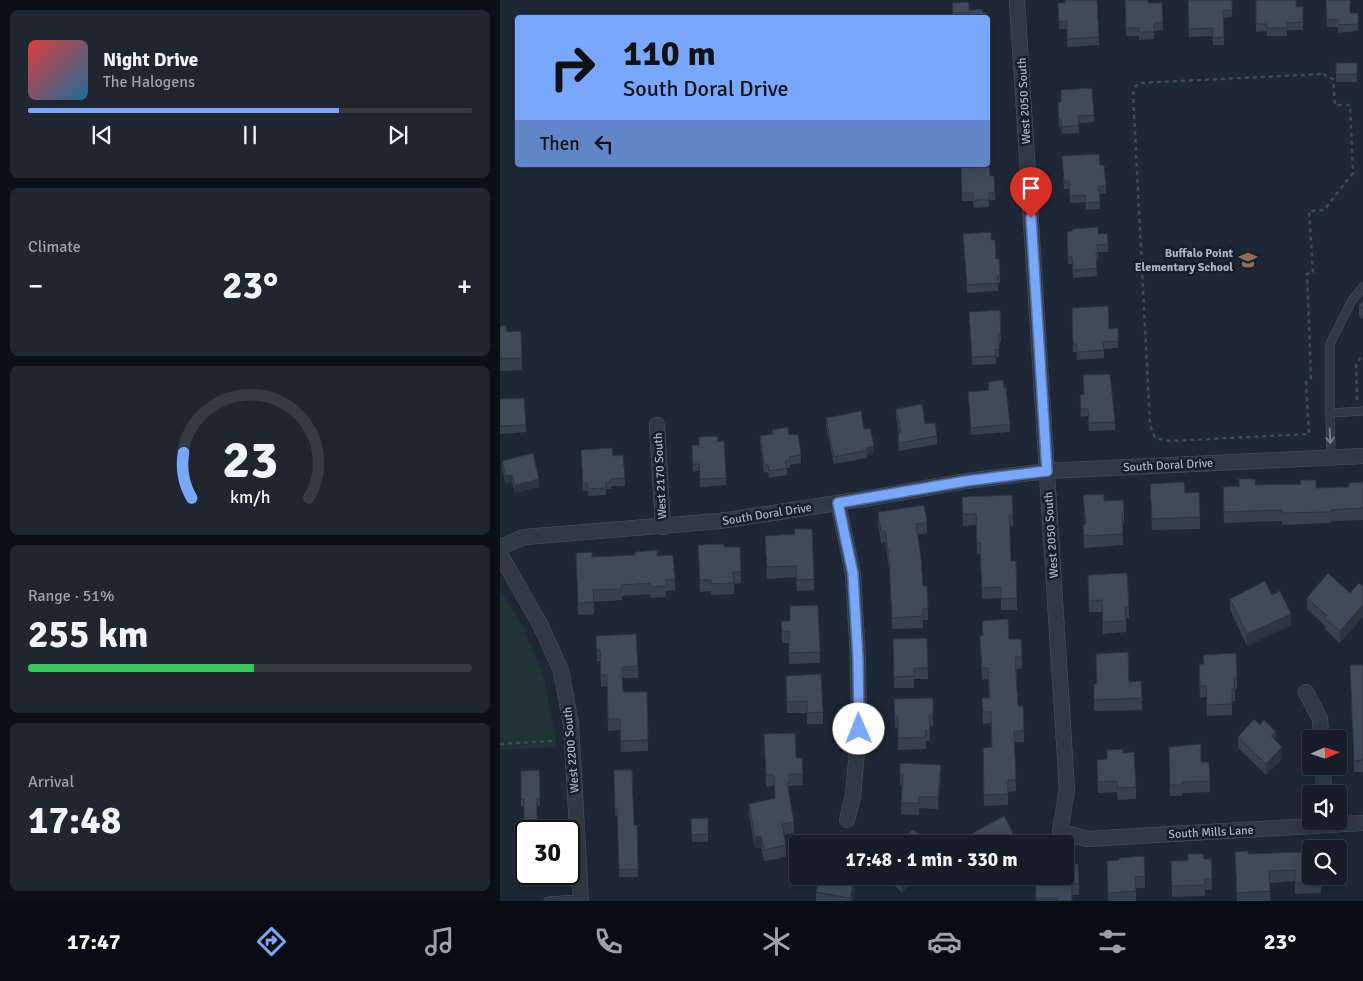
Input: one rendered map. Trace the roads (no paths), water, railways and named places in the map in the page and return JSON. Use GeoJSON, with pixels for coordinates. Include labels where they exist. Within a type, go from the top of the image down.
{"type":"FeatureCollection","features":[{"type":"Feature","properties":{"kind":"street","name":"West 2050 South"},"geometry":{"type":"LineString","coordinates":[[1018,0],[1067,790],[1060,831]]}},
{"type":"Feature","properties":{"kind":"street","name":"West 2170 South"},"geometry":{"type":"LineString","coordinates":[[657,425],[663,527]]}},
{"type":"Feature","properties":{"kind":"street","name":"South Doral Drive"},"geometry":{"type":"LineString","coordinates":[[500,547],[524,537],[720,521],[966,481],[1047,471],[1363,456]]}},
{"type":"Feature","properties":{"kind":"street"},"geometry":{"type":"LineString","coordinates":[[838,503],[853,574],[858,659],[859,729],[853,796],[847,820]]}},
{"type":"Feature","properties":{"kind":"street","name":"West 2200 South"},"geometry":{"type":"LineString","coordinates":[[500,554],[541,626],[561,671],[571,724],[581,900]]}},
{"type":"Feature","properties":{"kind":"street"},"geometry":{"type":"LineString","coordinates":[[1306,692],[1320,719],[1321,730]]}},
{"type":"Feature","properties":{"kind":"street","name":"South Mills Lane"},"geometry":{"type":"LineString","coordinates":[[1347,823],[1363,823]]}},
{"type":"Feature","properties":{"kind":"street","name":"South Mills Lane"},"geometry":{"type":"LineString","coordinates":[[1060,831],[1087,839],[1302,825]]}},
{"type":"Feature","properties":{"kind":"lane"},"geometry":{"type":"LineString","coordinates":[[1331,458],[1330,344],[1352,300],[1363,287]]}},
{"type":"Feature","properties":{"kind":"lane"},"geometry":{"type":"LineString","coordinates":[[1330,413],[1363,411]]}},
{"type":"Feature","properties":{"kind":"lane"},"geometry":{"type":"LineString","coordinates":[[548,901],[581,900]]}},
{"type":"Feature","properties":{"kind":"place","name":"Buffalo Point Elementary School"},"geometry":{"type":"Point","coordinates":[1248,260]}}]}
